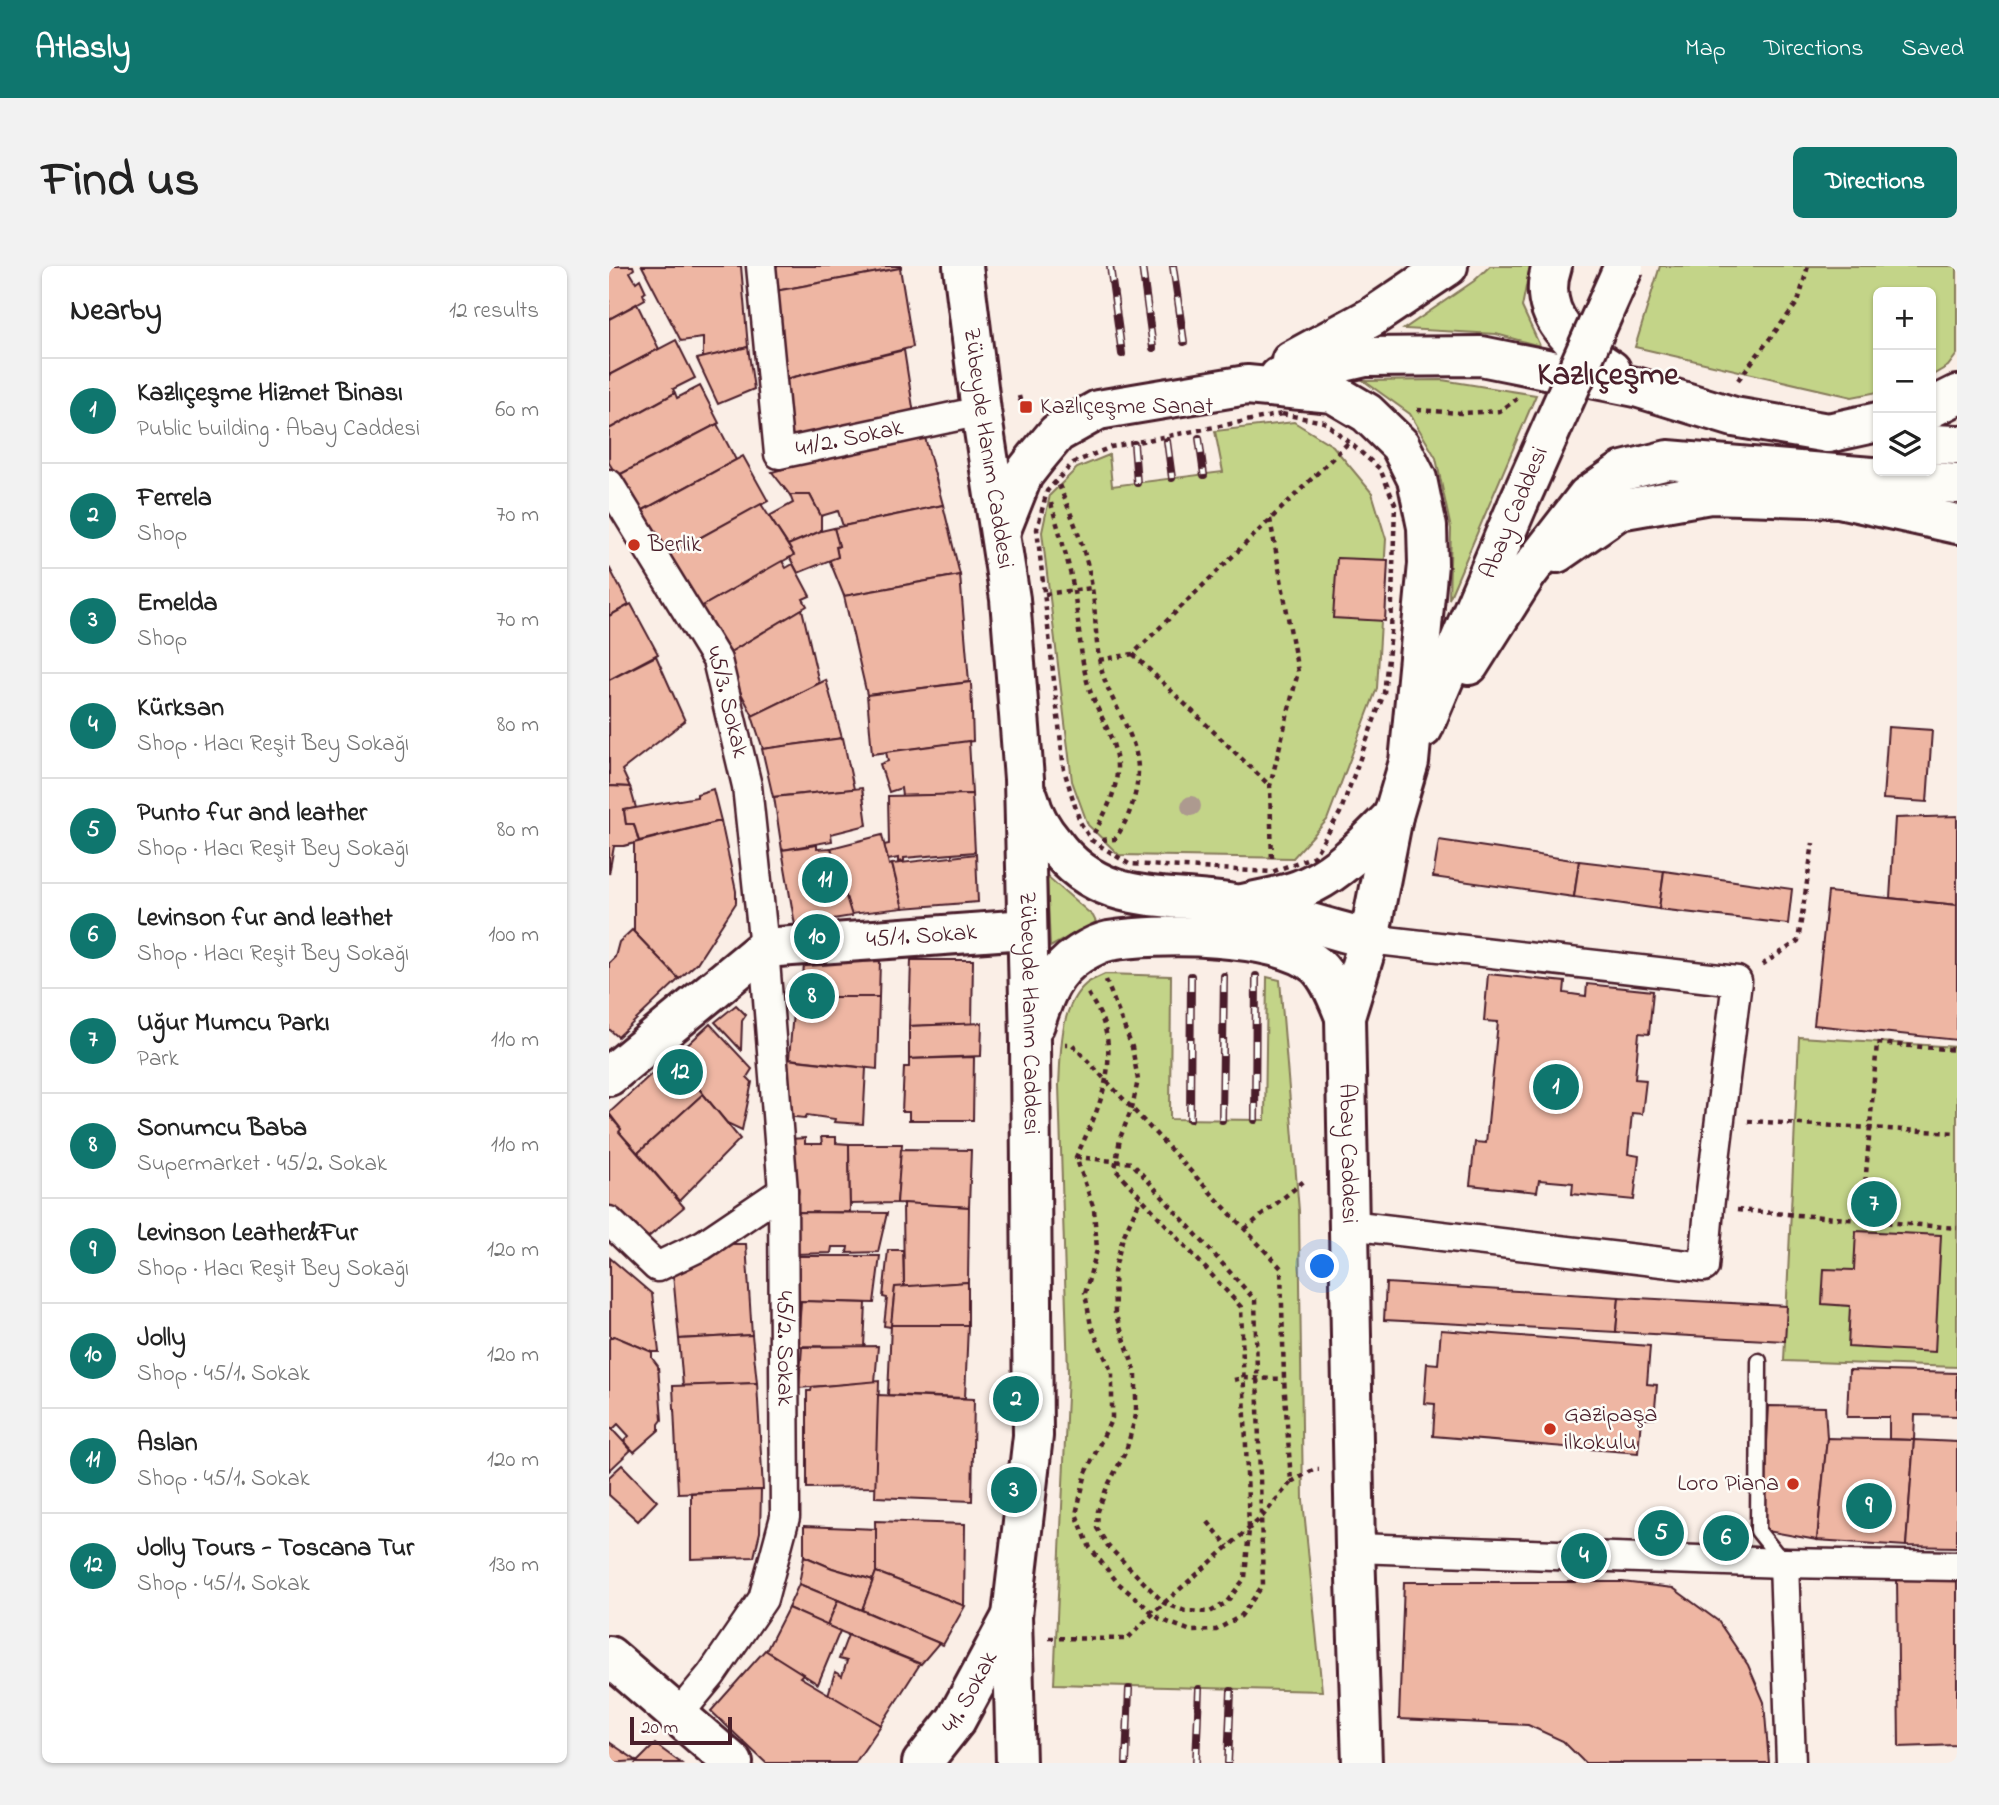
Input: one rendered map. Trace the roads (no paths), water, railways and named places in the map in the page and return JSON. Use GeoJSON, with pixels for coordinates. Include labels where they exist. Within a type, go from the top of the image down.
{"type":"FeatureCollection","features":[{"type":"Feature","properties":{"kind":"main road","name":"Zübeyde Hanım Caddesi"},"geometry":{"type":"LineString","coordinates":[[963,266],[981,411],[1001,530],[1027,596],[1024,779],[1030,1043],[1033,1436],[1012,1616],[1016,1763]]}},
{"type":"Feature","properties":{"kind":"main road","name":"Abay Caddesi"},"geometry":{"type":"LineString","coordinates":[[1247,385],[1372,317],[1448,266]]}},
{"type":"Feature","properties":{"kind":"main road"},"geometry":{"type":"LineString","coordinates":[[1552,266],[1547,300],[1563,333],[1591,357],[1636,387]]}},
{"type":"Feature","properties":{"kind":"main road","name":"Abay Caddesi"},"geometry":{"type":"LineString","coordinates":[[1363,1763],[1355,1548],[1345,1017],[1369,939],[1392,816],[1409,762],[1518,504],[1624,266]]}},
{"type":"Feature","properties":{"kind":"main road"},"geometry":{"type":"LineString","coordinates":[[1247,385],[1365,357],[1481,356],[1636,387],[1734,417],[1873,441]]}},
{"type":"Feature","properties":{"kind":"main road","name":"Abay Caddesi"},"geometry":{"type":"LineString","coordinates":[[1001,530],[1023,475],[1047,476],[1057,433],[1098,410],[1247,385],[1333,393],[1367,413],[1400,445],[1417,479],[1427,527],[1428,564],[1409,762]]}},
{"type":"Feature","properties":{"kind":"main road"},"geometry":{"type":"LineString","coordinates":[[1936,406],[1957,395]]}},
{"type":"Feature","properties":{"kind":"main road"},"geometry":{"type":"LineString","coordinates":[[1828,433],[1873,423]]}},
{"type":"Feature","properties":{"kind":"main road"},"geometry":{"type":"LineString","coordinates":[[1936,444],[1957,445]]}},
{"type":"Feature","properties":{"kind":"main road"},"geometry":{"type":"LineString","coordinates":[[1409,762],[1527,575],[1587,496],[1623,471],[1668,460],[1957,484]]}},
{"type":"Feature","properties":{"kind":"main road"},"geometry":{"type":"LineString","coordinates":[[1527,575],[1619,510],[1710,494],[1839,498],[1957,523]]}},
{"type":"Feature","properties":{"kind":"main road"},"geometry":{"type":"LineString","coordinates":[[1024,779],[1030,804],[1044,832],[1076,848],[1098,883],[1127,892],[1238,905],[1369,939]]}},
{"type":"Feature","properties":{"kind":"main road"},"geometry":{"type":"LineString","coordinates":[[1238,905],[1285,894],[1314,883],[1357,852],[1392,816]]}},
{"type":"Feature","properties":{"kind":"main road","name":"45/1. Sokak"},"geometry":{"type":"LineString","coordinates":[[764,948],[1027,929]]}},
{"type":"Feature","properties":{"kind":"main road"},"geometry":{"type":"LineString","coordinates":[[1030,1043],[1045,993],[1058,972],[1079,955],[1105,942],[1152,936],[1232,940],[1269,945],[1302,954],[1319,967],[1335,993],[1345,1017]]}},
{"type":"Feature","properties":{"kind":"main road"},"geometry":{"type":"LineString","coordinates":[[609,1076],[764,948]]}},
{"type":"Feature","properties":{"kind":"main road","name":"41. Sokak"},"geometry":{"type":"LineString","coordinates":[[922,1763],[956,1720],[1012,1616]]}},
{"type":"Feature","properties":{"kind":"main road"},"geometry":{"type":"LineString","coordinates":[[609,1656],[733,1763]]}},
{"type":"Feature","properties":{"kind":"street","name":"41/2. Sokak"},"geometry":{"type":"LineString","coordinates":[[761,266],[779,454],[981,411]]}},
{"type":"Feature","properties":{"kind":"street","name":"45/3. Sokak"},"geometry":{"type":"LineString","coordinates":[[609,484],[717,660],[747,786],[764,948]]}},
{"type":"Feature","properties":{"kind":"street"},"geometry":{"type":"LineString","coordinates":[[1349,1225],[1704,1267],[1737,981],[1369,939]]}},
{"type":"Feature","properties":{"kind":"street","name":"45/2. Sokak"},"geometry":{"type":"LineString","coordinates":[[677,1716],[711,1675],[763,1599],[785,1517],[783,1191],[764,948]]}},
{"type":"Feature","properties":{"kind":"street"},"geometry":{"type":"LineString","coordinates":[[609,1221],[657,1267],[703,1244],[783,1191]]}},
{"type":"Feature","properties":{"kind":"street"},"geometry":{"type":"LineString","coordinates":[[1355,1548],[1784,1563],[1957,1566]]}},
{"type":"Feature","properties":{"kind":"street"},"geometry":{"type":"LineString","coordinates":[[1784,1563],[1791,1763]]}},
{"type":"Feature","properties":{"kind":"lane"},"geometry":{"type":"LineString","coordinates":[[1759,1361],[1758,1531],[1784,1563]]}},
{"type":"Feature","properties":{"kind":"railway"},"geometry":{"type":"LineString","coordinates":[[1110,266],[1122,354]]}},
{"type":"Feature","properties":{"kind":"railway"},"geometry":{"type":"LineString","coordinates":[[1142,266],[1153,348]]}},
{"type":"Feature","properties":{"kind":"railway"},"geometry":{"type":"LineString","coordinates":[[1173,266],[1184,342]]}},
{"type":"Feature","properties":{"kind":"railway"},"geometry":{"type":"LineString","coordinates":[[1199,438],[1204,475]]}},
{"type":"Feature","properties":{"kind":"railway"},"geometry":{"type":"LineString","coordinates":[[1167,441],[1172,478]]}},
{"type":"Feature","properties":{"kind":"railway"},"geometry":{"type":"LineString","coordinates":[[1134,444],[1137,483]]}},
{"type":"Feature","properties":{"kind":"railway"},"geometry":{"type":"LineString","coordinates":[[1190,1119],[1191,976]]}},
{"type":"Feature","properties":{"kind":"railway"},"geometry":{"type":"LineString","coordinates":[[1222,1120],[1224,976]]}},
{"type":"Feature","properties":{"kind":"railway"},"geometry":{"type":"LineString","coordinates":[[1255,1120],[1256,976]]}},
{"type":"Feature","properties":{"kind":"railway"},"geometry":{"type":"LineString","coordinates":[[1126,1763],[1129,1689]]}},
{"type":"Feature","properties":{"kind":"railway"},"geometry":{"type":"LineString","coordinates":[[1196,1763],[1199,1689]]}},
{"type":"Feature","properties":{"kind":"railway"},"geometry":{"type":"LineString","coordinates":[[1228,1763],[1231,1691]]}},
{"type":"Feature","properties":{"kind":"place","name":"Kazlıçeşme Sanat"},"geometry":{"type":"Point","coordinates":[1026,407]}},
{"type":"Feature","properties":{"kind":"place","name":"Berlik"},"geometry":{"type":"Point","coordinates":[634,545]}},
{"type":"Feature","properties":{"kind":"place","name":"Aslan"},"geometry":{"type":"Point","coordinates":[825,880]}},
{"type":"Feature","properties":{"kind":"place","name":"Jolly"},"geometry":{"type":"Point","coordinates":[817,937]}},
{"type":"Feature","properties":{"kind":"place","name":"Sonumcu Baba"},"geometry":{"type":"Point","coordinates":[812,996]}},
{"type":"Feature","properties":{"kind":"place","name":"Jolly Tours - Toscana Tur"},"geometry":{"type":"Point","coordinates":[680,1072]}},
{"type":"Feature","properties":{"kind":"place","name":"Kazlıçeşme Hizmet Binası"},"geometry":{"type":"Point","coordinates":[1556,1087]}},
{"type":"Feature","properties":{"kind":"place","name":"Uğur Mumcu Parkı"},"geometry":{"type":"Point","coordinates":[1874,1204]}},
{"type":"Feature","properties":{"kind":"place","name":"Ferrela"},"geometry":{"type":"Point","coordinates":[1016,1399]}},
{"type":"Feature","properties":{"kind":"place","name":"Gazipaşa ilkokulu"},"geometry":{"type":"Point","coordinates":[1550,1429]}},
{"type":"Feature","properties":{"kind":"place","name":"Loro Piana"},"geometry":{"type":"Point","coordinates":[1793,1484]}},
{"type":"Feature","properties":{"kind":"place","name":"Emelda"},"geometry":{"type":"Point","coordinates":[1014,1490]}},
{"type":"Feature","properties":{"kind":"place","name":"Levinson Leather&Fur"},"geometry":{"type":"Point","coordinates":[1869,1506]}},
{"type":"Feature","properties":{"kind":"place","name":"Punto fur and leather"},"geometry":{"type":"Point","coordinates":[1661,1533]}},
{"type":"Feature","properties":{"kind":"place","name":"Levinson fur and leathet"},"geometry":{"type":"Point","coordinates":[1726,1538]}},
{"type":"Feature","properties":{"kind":"place","name":"Kürksan"},"geometry":{"type":"Point","coordinates":[1584,1556]}},
{"type":"Feature","properties":{"kind":"district","name":"Kazlıçeşme"},"geometry":{"type":"Point","coordinates":[1608,376]}}]}
